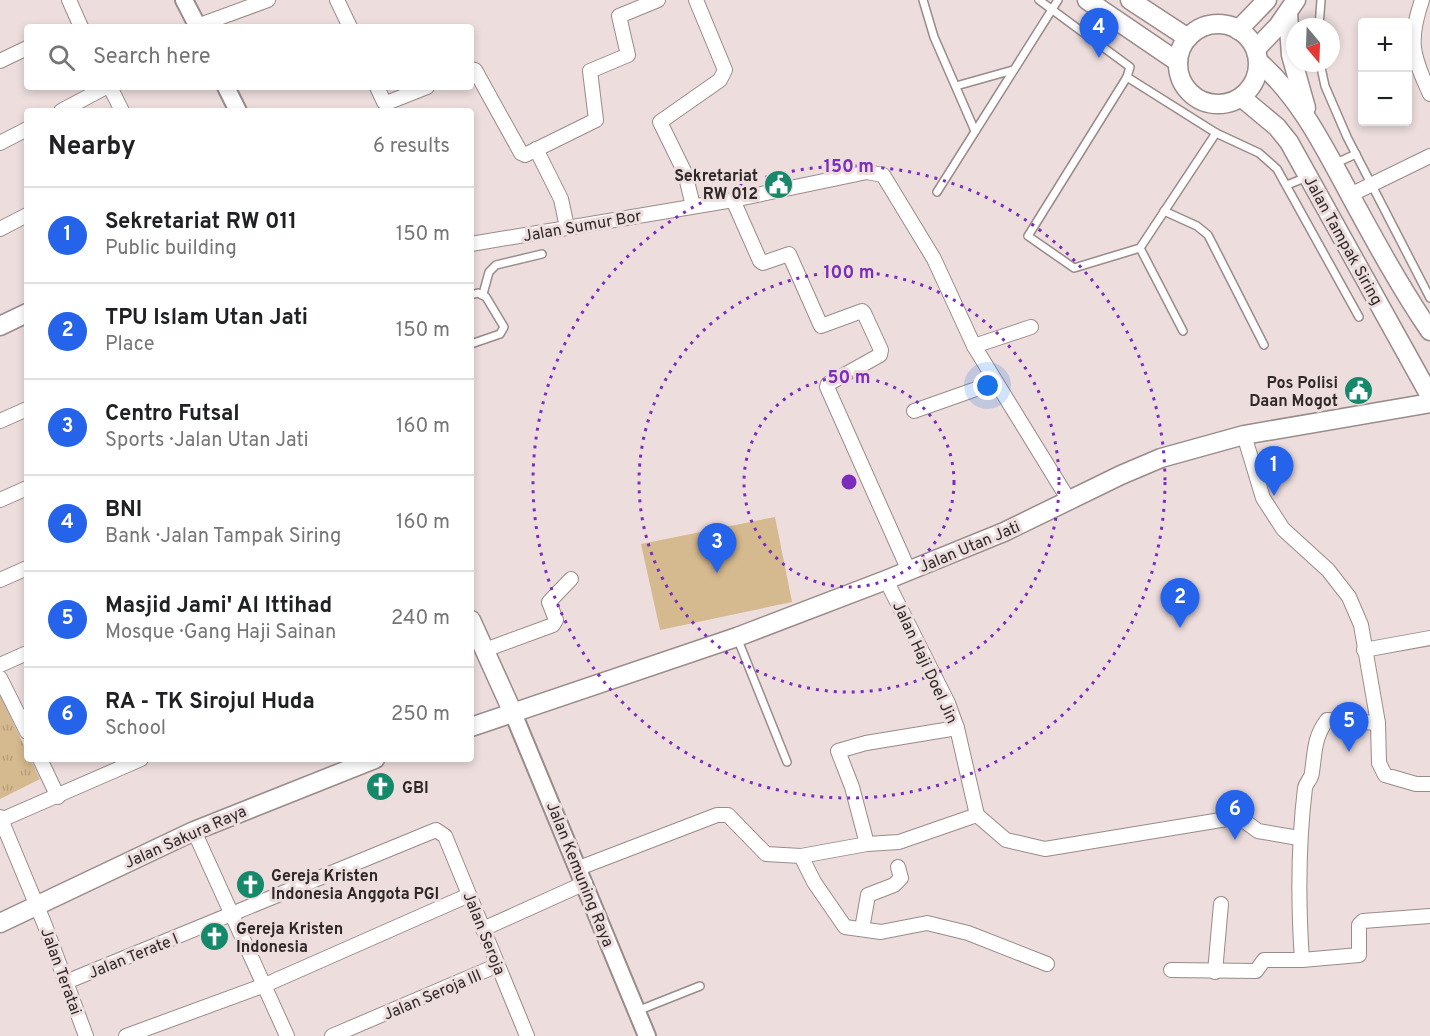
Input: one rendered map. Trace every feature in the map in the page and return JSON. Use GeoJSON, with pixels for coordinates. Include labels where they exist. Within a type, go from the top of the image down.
{"type":"FeatureCollection","features":[{"type":"Feature","properties":{"kind":"main road"},"geometry":{"type":"LineString","coordinates":[[1087,0],[1179,62]]}},
{"type":"Feature","properties":{"kind":"main road"},"geometry":{"type":"LineString","coordinates":[[1130,0],[1188,38]]}},
{"type":"Feature","properties":{"kind":"main road"},"geometry":{"type":"LineString","coordinates":[[1238,30],[1267,0]]}},
{"type":"Feature","properties":{"kind":"main road"},"geometry":{"type":"LineString","coordinates":[[1257,55],[1247,36],[1238,30],[1219,24],[1208,26],[1188,38],[1183,45],[1179,62],[1183,83],[1199,99],[1220,104],[1241,97],[1254,81],[1257,55],[1292,6]]}},
{"type":"Feature","properties":{"kind":"main road"},"geometry":{"type":"LineString","coordinates":[[1292,6],[1294,69],[1301,97],[1320,137]]}},
{"type":"Feature","properties":{"kind":"main road","name":"Jalan Tampak Siring"},"geometry":{"type":"LineString","coordinates":[[1257,55],[1320,137],[1350,195],[1430,331]]}},
{"type":"Feature","properties":{"kind":"main road","name":"Jalan Tampak Siring"},"geometry":{"type":"LineString","coordinates":[[1241,97],[1284,134],[1430,396]]}},
{"type":"Feature","properties":{"kind":"main road"},"geometry":{"type":"LineString","coordinates":[[0,326],[24,314]]}},
{"type":"Feature","properties":{"kind":"main road"},"geometry":{"type":"LineString","coordinates":[[1406,407],[1418,397],[1420,378]]}},
{"type":"Feature","properties":{"kind":"main road","name":"Jalan Utan Jati"},"geometry":{"type":"LineString","coordinates":[[522,710],[736,637],[909,571],[1070,502],[1121,475],[1161,458],[1244,435],[1430,403]]}},
{"type":"Feature","properties":{"kind":"main road"},"geometry":{"type":"LineString","coordinates":[[474,626],[503,692],[500,710],[478,724]]}},
{"type":"Feature","properties":{"kind":"main road"},"geometry":{"type":"LineString","coordinates":[[478,724],[522,710],[500,683]]}},
{"type":"Feature","properties":{"kind":"main road","name":"Jalan Sakura Raya"},"geometry":{"type":"LineString","coordinates":[[0,922],[194,831],[367,762]]}},
{"type":"Feature","properties":{"kind":"street"},"geometry":{"type":"LineString","coordinates":[[69,0],[76,24]]}},
{"type":"Feature","properties":{"kind":"street"},"geometry":{"type":"LineString","coordinates":[[184,0],[198,24]]}},
{"type":"Feature","properties":{"kind":"street"},"geometry":{"type":"LineString","coordinates":[[202,24],[268,0]]}},
{"type":"Feature","properties":{"kind":"street"},"geometry":{"type":"LineString","coordinates":[[338,0],[349,24]]}},
{"type":"Feature","properties":{"kind":"street"},"geometry":{"type":"LineString","coordinates":[[474,70],[521,153],[525,155],[596,120],[590,70],[628,55],[619,16],[658,0]]}},
{"type":"Feature","properties":{"kind":"street"},"geometry":{"type":"LineString","coordinates":[[693,206],[685,173],[660,122],[720,80],[725,70],[696,0]]}},
{"type":"Feature","properties":{"kind":"street"},"geometry":{"type":"LineString","coordinates":[[1422,0],[1412,32],[1430,94]]}},
{"type":"Feature","properties":{"kind":"street"},"geometry":{"type":"LineString","coordinates":[[0,61],[24,49]]}},
{"type":"Feature","properties":{"kind":"street"},"geometry":{"type":"LineString","coordinates":[[66,108],[102,90]]}},
{"type":"Feature","properties":{"kind":"street"},"geometry":{"type":"LineString","coordinates":[[110,90],[120,108]]}},
{"type":"Feature","properties":{"kind":"street"},"geometry":{"type":"LineString","coordinates":[[228,90],[236,108]]}},
{"type":"Feature","properties":{"kind":"street"},"geometry":{"type":"LineString","coordinates":[[378,90],[384,102],[389,102],[419,90]]}},
{"type":"Feature","properties":{"kind":"street"},"geometry":{"type":"LineString","coordinates":[[0,143],[24,131]]}},
{"type":"Feature","properties":{"kind":"street"},"geometry":{"type":"LineString","coordinates":[[537,149],[561,199],[567,227]]}},
{"type":"Feature","properties":{"kind":"street"},"geometry":{"type":"LineString","coordinates":[[1350,195],[1430,156]]}},
{"type":"Feature","properties":{"kind":"street","name":"Jalan Sumur Bor"},"geometry":{"type":"LineString","coordinates":[[474,243],[733,200],[867,172],[883,175],[934,259],[974,346]]}},
{"type":"Feature","properties":{"kind":"street"},"geometry":{"type":"LineString","coordinates":[[733,200],[760,261],[789,254],[821,326],[862,311],[864,313],[880,355],[828,384],[827,387],[909,571]]}},
{"type":"Feature","properties":{"kind":"street"},"geometry":{"type":"LineString","coordinates":[[0,229],[24,217]]}},
{"type":"Feature","properties":{"kind":"street"},"geometry":{"type":"LineString","coordinates":[[1031,327],[974,346],[1070,502]]}},
{"type":"Feature","properties":{"kind":"street"},"geometry":{"type":"LineString","coordinates":[[914,411],[996,382]]}},
{"type":"Feature","properties":{"kind":"street"},"geometry":{"type":"LineString","coordinates":[[0,422],[24,410]]}},
{"type":"Feature","properties":{"kind":"street"},"geometry":{"type":"LineString","coordinates":[[1244,435],[1263,498],[1283,529],[1328,570],[1349,597],[1361,625],[1378,723],[1379,763],[1385,775],[1416,784],[1430,784]]}},
{"type":"Feature","properties":{"kind":"street"},"geometry":{"type":"LineString","coordinates":[[0,500],[24,489]]}},
{"type":"Feature","properties":{"kind":"street"},"geometry":{"type":"LineString","coordinates":[[0,580],[24,568]]}},
{"type":"Feature","properties":{"kind":"street"},"geometry":{"type":"LineString","coordinates":[[485,650],[553,625],[556,620],[549,602],[571,579]]}},
{"type":"Feature","properties":{"kind":"street","name":"Jalan Haji Doel Jin"},"geometry":{"type":"LineString","coordinates":[[886,580],[930,663],[957,728],[977,815]]}},
{"type":"Feature","properties":{"kind":"street"},"geometry":{"type":"LineString","coordinates":[[1364,650],[1430,638]]}},
{"type":"Feature","properties":{"kind":"street"},"geometry":{"type":"LineString","coordinates":[[0,665],[24,654]]}},
{"type":"Feature","properties":{"kind":"street"},"geometry":{"type":"LineString","coordinates":[[0,678],[24,726]]}},
{"type":"Feature","properties":{"kind":"street","name":"Jalan Kemuning Raya"},"geometry":{"type":"LineString","coordinates":[[522,710],[582,875],[647,1036]]}},
{"type":"Feature","properties":{"kind":"street"},"geometry":{"type":"LineString","coordinates":[[1302,960],[1298,901],[1299,838],[1305,785],[1312,776],[1318,731],[1327,720],[1378,723]]}},
{"type":"Feature","properties":{"kind":"street"},"geometry":{"type":"LineString","coordinates":[[867,844],[852,787],[838,751],[866,743],[957,728]]}},
{"type":"Feature","properties":{"kind":"street"},"geometry":{"type":"LineString","coordinates":[[41,762],[58,797]]}},
{"type":"Feature","properties":{"kind":"street"},"geometry":{"type":"LineString","coordinates":[[1,818],[58,797],[134,762]]}},
{"type":"Feature","properties":{"kind":"street"},"geometry":{"type":"LineString","coordinates":[[483,929],[582,875],[596,862],[717,815],[728,815],[766,854],[801,856],[867,844],[899,842],[977,815],[1006,840],[1045,849],[1239,817],[1258,831],[1299,838]]}},
{"type":"Feature","properties":{"kind":"street","name":"Jalan Teratai"},"geometry":{"type":"LineString","coordinates":[[1,818],[86,1036]]}},
{"type":"Feature","properties":{"kind":"street"},"geometry":{"type":"LineString","coordinates":[[194,831],[287,1036]]}},
{"type":"Feature","properties":{"kind":"street","name":"Jalan Terate I"},"geometry":{"type":"LineString","coordinates":[[66,982],[233,915],[430,831],[441,832]]}},
{"type":"Feature","properties":{"kind":"street","name":"Jalan Seroja"},"geometry":{"type":"LineString","coordinates":[[441,832],[498,965],[523,1035]]}},
{"type":"Feature","properties":{"kind":"street"},"geometry":{"type":"LineString","coordinates":[[801,856],[814,882],[845,927],[881,932],[927,923],[968,933],[1047,964]]}},
{"type":"Feature","properties":{"kind":"street"},"geometry":{"type":"LineString","coordinates":[[862,929],[868,895],[894,885],[901,878],[898,867]]}},
{"type":"Feature","properties":{"kind":"street"},"geometry":{"type":"LineString","coordinates":[[126,1036],[265,985],[469,895]]}},
{"type":"Feature","properties":{"kind":"street"},"geometry":{"type":"LineString","coordinates":[[1215,972],[1221,904]]}},
{"type":"Feature","properties":{"kind":"street"},"geometry":{"type":"LineString","coordinates":[[1171,970],[1256,971],[1264,960],[1302,960],[1359,955],[1359,926],[1363,921],[1430,916]]}},
{"type":"Feature","properties":{"kind":"street","name":"Jalan Seroja III"},"geometry":{"type":"LineString","coordinates":[[332,1036],[498,965]]}},
{"type":"Feature","properties":{"kind":"lane"},"geometry":{"type":"LineString","coordinates":[[923,0],[934,37],[975,130]]}},
{"type":"Feature","properties":{"kind":"lane"},"geometry":{"type":"LineString","coordinates":[[1039,0],[1128,64],[1127,77],[1028,236],[1074,268],[1140,248],[1216,133]]}},
{"type":"Feature","properties":{"kind":"lane"},"geometry":{"type":"LineString","coordinates":[[937,192],[1058,0]]}},
{"type":"Feature","properties":{"kind":"lane"},"geometry":{"type":"LineString","coordinates":[[1319,18],[1321,0]]}},
{"type":"Feature","properties":{"kind":"lane"},"geometry":{"type":"LineString","coordinates":[[956,86],[1013,70]]}},
{"type":"Feature","properties":{"kind":"lane"},"geometry":{"type":"LineString","coordinates":[[1322,72],[1325,86],[1356,154],[1430,298]]}},
{"type":"Feature","properties":{"kind":"lane"},"geometry":{"type":"LineString","coordinates":[[1127,77],[1216,133],[1259,153],[1277,168],[1359,317]]}},
{"type":"Feature","properties":{"kind":"lane"},"geometry":{"type":"LineString","coordinates":[[1334,165],[1356,154]]}},
{"type":"Feature","properties":{"kind":"lane"},"geometry":{"type":"LineString","coordinates":[[1287,185],[1308,177]]}},
{"type":"Feature","properties":{"kind":"lane"},"geometry":{"type":"LineString","coordinates":[[1164,211],[1197,226],[1208,234],[1264,345]]}},
{"type":"Feature","properties":{"kind":"lane"},"geometry":{"type":"LineString","coordinates":[[1140,248],[1183,331]]}},
{"type":"Feature","properties":{"kind":"lane"},"geometry":{"type":"LineString","coordinates":[[474,343],[500,334],[504,327],[483,294],[489,273],[496,266],[542,254]]}},
{"type":"Feature","properties":{"kind":"lane"},"geometry":{"type":"LineString","coordinates":[[474,296],[483,294]]}},
{"type":"Feature","properties":{"kind":"lane"},"geometry":{"type":"LineString","coordinates":[[736,637],[788,762]]}},
{"type":"Feature","properties":{"kind":"lane"},"geometry":{"type":"LineString","coordinates":[[637,1011],[699,986]]}},
{"type":"Feature","properties":{"kind":"green space"},"geometry":{"type":"Polygon","coordinates":[[[775,517],[792,602],[660,630],[641,544],[775,517]]]}},
{"type":"Feature","properties":{"kind":"green space"},"geometry":{"type":"Polygon","coordinates":[[[0,695],[24,746],[24,762],[32,762],[40,779],[0,799],[0,695]]]}},
{"type":"Feature","properties":{"kind":"place","name":"BNI"},"geometry":{"type":"Point","coordinates":[1099,58]}},
{"type":"Feature","properties":{"kind":"place","name":"Sekretariat RW 012"},"geometry":{"type":"Point","coordinates":[779,184]}},
{"type":"Feature","properties":{"kind":"place","name":"Pos Polisi Daan Mogot"},"geometry":{"type":"Point","coordinates":[1359,391]}},
{"type":"Feature","properties":{"kind":"place","name":"Sekretariat RW 011"},"geometry":{"type":"Point","coordinates":[1274,496]}},
{"type":"Feature","properties":{"kind":"place","name":"Centro Futsal"},"geometry":{"type":"Point","coordinates":[717,573]}},
{"type":"Feature","properties":{"kind":"place","name":"TPU Islam Utan Jati"},"geometry":{"type":"Point","coordinates":[1180,628]}},
{"type":"Feature","properties":{"kind":"place","name":"Masjid Jami' Al Ittihad"},"geometry":{"type":"Point","coordinates":[1349,752]}},
{"type":"Feature","properties":{"kind":"place","name":"GBI"},"geometry":{"type":"Point","coordinates":[381,787]}},
{"type":"Feature","properties":{"kind":"place","name":"RA - TK Sirojul Huda"},"geometry":{"type":"Point","coordinates":[1235,840]}},
{"type":"Feature","properties":{"kind":"place","name":"Gereja Kristen Indonesia Anggota PGI"},"geometry":{"type":"Point","coordinates":[250,884]}},
{"type":"Feature","properties":{"kind":"place","name":"Gereja Kristen Indonesia"},"geometry":{"type":"Point","coordinates":[215,937]}}]}
